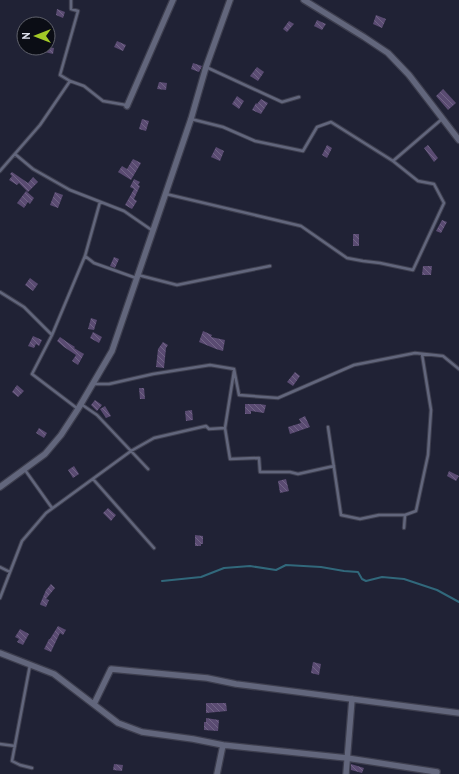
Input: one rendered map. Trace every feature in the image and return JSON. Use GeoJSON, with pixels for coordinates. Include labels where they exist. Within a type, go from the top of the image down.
{"type":"FeatureCollection","features":[{"type":"Feature","properties":{"kind":"street"},"geometry":{"type":"LineString","coordinates":[[127,106],[173,0]]}},
{"type":"Feature","properties":{"kind":"street"},"geometry":{"type":"LineString","coordinates":[[0,487],[45,454],[61,435],[112,351],[191,119],[206,67],[230,0]]}},
{"type":"Feature","properties":{"kind":"street"},"geometry":{"type":"LineString","coordinates":[[304,0],[364,37],[388,54],[410,76],[459,140]]}},
{"type":"Feature","properties":{"kind":"street"},"geometry":{"type":"LineString","coordinates":[[0,653],[54,674],[118,723],[142,732],[223,745],[347,758],[437,772]]}},
{"type":"Feature","properties":{"kind":"street"},"geometry":{"type":"LineString","coordinates":[[94,704],[111,669],[207,678],[236,684],[459,713]]}},
{"type":"Feature","properties":{"kind":"street"},"geometry":{"type":"LineString","coordinates":[[346,774],[352,699]]}},
{"type":"Feature","properties":{"kind":"street"},"geometry":{"type":"LineString","coordinates":[[217,774],[223,745]]}},
{"type":"Feature","properties":{"kind":"lane"},"geometry":{"type":"LineString","coordinates":[[71,0],[71,9],[78,11],[60,75],[84,86],[103,101],[127,106]]}},
{"type":"Feature","properties":{"kind":"lane"},"geometry":{"type":"LineString","coordinates":[[206,67],[282,102],[298,97]]}},
{"type":"Feature","properties":{"kind":"lane"},"geometry":{"type":"LineString","coordinates":[[0,171],[40,125],[70,80]]}},
{"type":"Feature","properties":{"kind":"lane"},"geometry":{"type":"LineString","coordinates":[[165,194],[301,226],[347,258],[413,270],[444,204],[434,184],[418,181],[393,161],[331,122],[317,127],[303,151],[255,141],[223,127],[191,119]]}},
{"type":"Feature","properties":{"kind":"lane"},"geometry":{"type":"LineString","coordinates":[[393,161],[443,119]]}},
{"type":"Feature","properties":{"kind":"lane"},"geometry":{"type":"LineString","coordinates":[[15,154],[33,169],[70,190],[124,211],[153,232]]}},
{"type":"Feature","properties":{"kind":"lane"},"geometry":{"type":"LineString","coordinates":[[100,202],[85,256],[52,335],[32,374],[80,406],[97,415],[148,469]]}},
{"type":"Feature","properties":{"kind":"lane"},"geometry":{"type":"LineString","coordinates":[[85,256],[94,263],[137,277],[177,285],[270,266]]}},
{"type":"Feature","properties":{"kind":"lane"},"geometry":{"type":"LineString","coordinates":[[0,292],[24,307],[52,335]]}},
{"type":"Feature","properties":{"kind":"lane"},"geometry":{"type":"LineString","coordinates":[[234,369],[239,395],[278,398],[354,365],[415,354],[443,356],[459,369]]}},
{"type":"Feature","properties":{"kind":"lane"},"geometry":{"type":"LineString","coordinates":[[328,427],[341,515],[360,519],[379,515],[405,515],[416,511],[428,455],[431,410],[422,354]]}},
{"type":"Feature","properties":{"kind":"lane"},"geometry":{"type":"LineString","coordinates":[[93,384],[109,384],[153,374],[210,365],[234,369]]}},
{"type":"Feature","properties":{"kind":"lane"},"geometry":{"type":"LineString","coordinates":[[234,369],[225,428],[230,459],[258,458],[260,472],[290,472],[298,474],[334,466]]}},
{"type":"Feature","properties":{"kind":"lane"},"geometry":{"type":"LineString","coordinates":[[0,598],[22,541],[52,508],[131,451],[154,438],[206,426],[209,429],[225,428]]}},
{"type":"Feature","properties":{"kind":"lane"},"geometry":{"type":"LineString","coordinates":[[25,470],[52,508]]}},
{"type":"Feature","properties":{"kind":"lane"},"geometry":{"type":"LineString","coordinates":[[93,479],[154,548]]}},
{"type":"Feature","properties":{"kind":"lane"},"geometry":{"type":"LineString","coordinates":[[404,528],[405,515]]}},
{"type":"Feature","properties":{"kind":"lane"},"geometry":{"type":"LineString","coordinates":[[0,567],[10,572]]}},
{"type":"Feature","properties":{"kind":"lane"},"geometry":{"type":"LineString","coordinates":[[30,665],[12,761],[32,768]]}},
{"type":"Feature","properties":{"kind":"lane"},"geometry":{"type":"LineString","coordinates":[[0,744],[15,746]]}},
{"type":"Feature","properties":{"kind":"building"},"geometry":{"type":"Polygon","coordinates":[[[57,9],[65,12],[63,18],[56,15],[57,9]]]}},
{"type":"Feature","properties":{"kind":"building"},"geometry":{"type":"Polygon","coordinates":[[[376,15],[386,19],[382,28],[373,24],[376,15]]]}},
{"type":"Feature","properties":{"kind":"building"},"geometry":{"type":"Polygon","coordinates":[[[317,20],[326,24],[322,30],[314,26],[317,20]]]}},
{"type":"Feature","properties":{"kind":"building"},"geometry":{"type":"Polygon","coordinates":[[[289,21],[294,24],[287,32],[283,29],[289,21]]]}},
{"type":"Feature","properties":{"kind":"building"},"geometry":{"type":"Polygon","coordinates":[[[117,41],[126,45],[123,51],[114,47],[117,41]]]}},
{"type":"Feature","properties":{"kind":"building"},"geometry":{"type":"Polygon","coordinates":[[[193,63],[202,66],[199,72],[191,69],[193,63]]]}},
{"type":"Feature","properties":{"kind":"building"},"geometry":{"type":"Polygon","coordinates":[[[257,67],[264,72],[258,81],[250,76],[257,67]]]}},
{"type":"Feature","properties":{"kind":"building"},"geometry":{"type":"Polygon","coordinates":[[[159,82],[167,83],[166,90],[157,89],[159,82]]]}},
{"type":"Feature","properties":{"kind":"building"},"geometry":{"type":"Polygon","coordinates":[[[443,89],[456,103],[448,110],[436,96],[443,89]]]}},
{"type":"Feature","properties":{"kind":"building"},"geometry":{"type":"Polygon","coordinates":[[[237,96],[244,101],[239,109],[232,104],[237,96]]]}},
{"type":"Feature","properties":{"kind":"building"},"geometry":{"type":"Polygon","coordinates":[[[261,99],[268,103],[261,114],[252,110],[256,103],[257,104],[261,99]]]}},
{"type":"Feature","properties":{"kind":"building"},"geometry":{"type":"Polygon","coordinates":[[[142,119],[149,121],[146,131],[139,129],[142,119]]]}},
{"type":"Feature","properties":{"kind":"building"},"geometry":{"type":"Polygon","coordinates":[[[327,145],[332,148],[327,158],[322,155],[327,145]]]}},
{"type":"Feature","properties":{"kind":"building"},"geometry":{"type":"Polygon","coordinates":[[[428,145],[438,158],[434,162],[424,148],[428,145]]]}},
{"type":"Feature","properties":{"kind":"building"},"geometry":{"type":"Polygon","coordinates":[[[216,147],[224,151],[220,161],[211,157],[216,147]]]}},
{"type":"Feature","properties":{"kind":"building"},"geometry":{"type":"Polygon","coordinates":[[[133,159],[141,163],[131,180],[118,172],[122,166],[127,169],[133,159]]]}},
{"type":"Feature","properties":{"kind":"building"},"geometry":{"type":"Polygon","coordinates":[[[12,172],[28,183],[33,177],[38,182],[28,192],[19,183],[17,185],[9,180],[12,176],[10,174],[12,172]]]}},
{"type":"Feature","properties":{"kind":"building"},"geometry":{"type":"Polygon","coordinates":[[[134,179],[140,182],[138,185],[140,186],[134,199],[137,201],[132,209],[125,205],[134,189],[130,187],[134,179]]]}},
{"type":"Feature","properties":{"kind":"building"},"geometry":{"type":"Polygon","coordinates":[[[26,191],[34,198],[30,204],[28,202],[24,208],[17,203],[26,191]]]}},
{"type":"Feature","properties":{"kind":"building"},"geometry":{"type":"Polygon","coordinates":[[[55,192],[63,195],[58,208],[50,205],[55,192]]]}},
{"type":"Feature","properties":{"kind":"building"},"geometry":{"type":"Polygon","coordinates":[[[442,220],[447,222],[441,233],[436,231],[442,220]]]}},
{"type":"Feature","properties":{"kind":"building"},"geometry":{"type":"Polygon","coordinates":[[[353,234],[359,234],[359,246],[353,246],[353,234]]]}},
{"type":"Feature","properties":{"kind":"building"},"geometry":{"type":"Polygon","coordinates":[[[114,257],[119,259],[115,268],[110,266],[114,257]]]}},
{"type":"Feature","properties":{"kind":"building"},"geometry":{"type":"Polygon","coordinates":[[[423,266],[432,266],[431,275],[422,275],[423,266]]]}},
{"type":"Feature","properties":{"kind":"building"},"geometry":{"type":"Polygon","coordinates":[[[30,278],[38,284],[33,291],[25,285],[30,278]]]}},
{"type":"Feature","properties":{"kind":"building"},"geometry":{"type":"Polygon","coordinates":[[[91,318],[97,320],[94,330],[88,329],[91,318]]]}},
{"type":"Feature","properties":{"kind":"building"},"geometry":{"type":"Polygon","coordinates":[[[203,331],[212,335],[211,337],[225,340],[223,351],[199,342],[203,331]]]}},
{"type":"Feature","properties":{"kind":"building"},"geometry":{"type":"Polygon","coordinates":[[[93,332],[102,337],[99,343],[90,338],[93,332]]]}},
{"type":"Feature","properties":{"kind":"building"},"geometry":{"type":"Polygon","coordinates":[[[33,336],[42,340],[39,346],[36,344],[34,348],[28,346],[33,336]]]}},
{"type":"Feature","properties":{"kind":"building"},"geometry":{"type":"Polygon","coordinates":[[[60,337],[84,354],[78,365],[72,361],[76,355],[57,341],[60,337]]]}},
{"type":"Feature","properties":{"kind":"building"},"geometry":{"type":"Polygon","coordinates":[[[163,342],[168,345],[166,348],[164,368],[156,367],[158,349],[163,342]]]}},
{"type":"Feature","properties":{"kind":"building"},"geometry":{"type":"Polygon","coordinates":[[[295,372],[300,376],[293,386],[287,382],[295,372]]]}},
{"type":"Feature","properties":{"kind":"building"},"geometry":{"type":"Polygon","coordinates":[[[17,385],[24,391],[18,397],[12,392],[17,385]]]}},
{"type":"Feature","properties":{"kind":"building"},"geometry":{"type":"Polygon","coordinates":[[[139,388],[144,388],[145,399],[140,399],[139,388]]]}},
{"type":"Feature","properties":{"kind":"building"},"geometry":{"type":"Polygon","coordinates":[[[95,400],[102,405],[97,411],[91,405],[95,400]]]}},
{"type":"Feature","properties":{"kind":"building"},"geometry":{"type":"Polygon","coordinates":[[[245,404],[266,405],[264,413],[251,411],[251,414],[245,414],[245,404]]]}},
{"type":"Feature","properties":{"kind":"building"},"geometry":{"type":"Polygon","coordinates":[[[105,406],[111,416],[106,418],[100,409],[105,406]]]}},
{"type":"Feature","properties":{"kind":"building"},"geometry":{"type":"Polygon","coordinates":[[[192,410],[193,420],[186,421],[185,411],[192,410]]]}},
{"type":"Feature","properties":{"kind":"building"},"geometry":{"type":"Polygon","coordinates":[[[305,416],[310,427],[290,434],[288,427],[301,423],[299,419],[305,416]]]}},
{"type":"Feature","properties":{"kind":"building"},"geometry":{"type":"Polygon","coordinates":[[[39,428],[47,433],[44,438],[36,433],[39,428]]]}},
{"type":"Feature","properties":{"kind":"building"},"geometry":{"type":"Polygon","coordinates":[[[74,466],[79,474],[73,478],[68,470],[74,466]]]}},
{"type":"Feature","properties":{"kind":"building"},"geometry":{"type":"Polygon","coordinates":[[[449,471],[459,476],[456,481],[447,476],[449,471]]]}},
{"type":"Feature","properties":{"kind":"building"},"geometry":{"type":"Polygon","coordinates":[[[286,479],[289,491],[280,493],[278,481],[286,479]]]}},
{"type":"Feature","properties":{"kind":"building"},"geometry":{"type":"Polygon","coordinates":[[[108,508],[116,515],[111,521],[103,513],[108,508]]]}},
{"type":"Feature","properties":{"kind":"building"},"geometry":{"type":"Polygon","coordinates":[[[195,535],[203,536],[203,544],[201,544],[201,546],[195,546],[195,535]]]}},
{"type":"Feature","properties":{"kind":"building"},"geometry":{"type":"Polygon","coordinates":[[[51,584],[55,588],[46,599],[49,600],[46,607],[40,604],[46,590],[51,584]]]}},
{"type":"Feature","properties":{"kind":"building"},"geometry":{"type":"Polygon","coordinates":[[[58,626],[66,630],[63,635],[60,633],[51,652],[44,649],[49,639],[58,626]]]}},
{"type":"Feature","properties":{"kind":"building"},"geometry":{"type":"Polygon","coordinates":[[[20,629],[29,634],[23,645],[17,642],[19,639],[15,637],[20,629]]]}},
{"type":"Feature","properties":{"kind":"building"},"geometry":{"type":"Polygon","coordinates":[[[313,662],[321,664],[319,675],[311,673],[313,662]]]}},
{"type":"Feature","properties":{"kind":"building"},"geometry":{"type":"Polygon","coordinates":[[[206,703],[226,703],[227,711],[206,713],[206,703]]]}},
{"type":"Feature","properties":{"kind":"building"},"geometry":{"type":"Polygon","coordinates":[[[206,718],[219,720],[218,731],[204,730],[204,722],[206,722],[206,718]]]}},
{"type":"Feature","properties":{"kind":"building"},"geometry":{"type":"Polygon","coordinates":[[[114,764],[123,765],[122,771],[113,770],[114,764]]]}},
{"type":"Feature","properties":{"kind":"building"},"geometry":{"type":"Polygon","coordinates":[[[351,764],[364,768],[362,773],[351,770],[351,764]]]}},
{"type":"Feature","properties":{"kind":"waterway"},"geometry":{"type":"LineString","coordinates":[[162,581],[201,577],[224,568],[250,566],[276,570],[286,565],[321,567],[358,572],[362,579],[366,581],[382,577],[404,579],[437,590],[459,602]]}}]}
